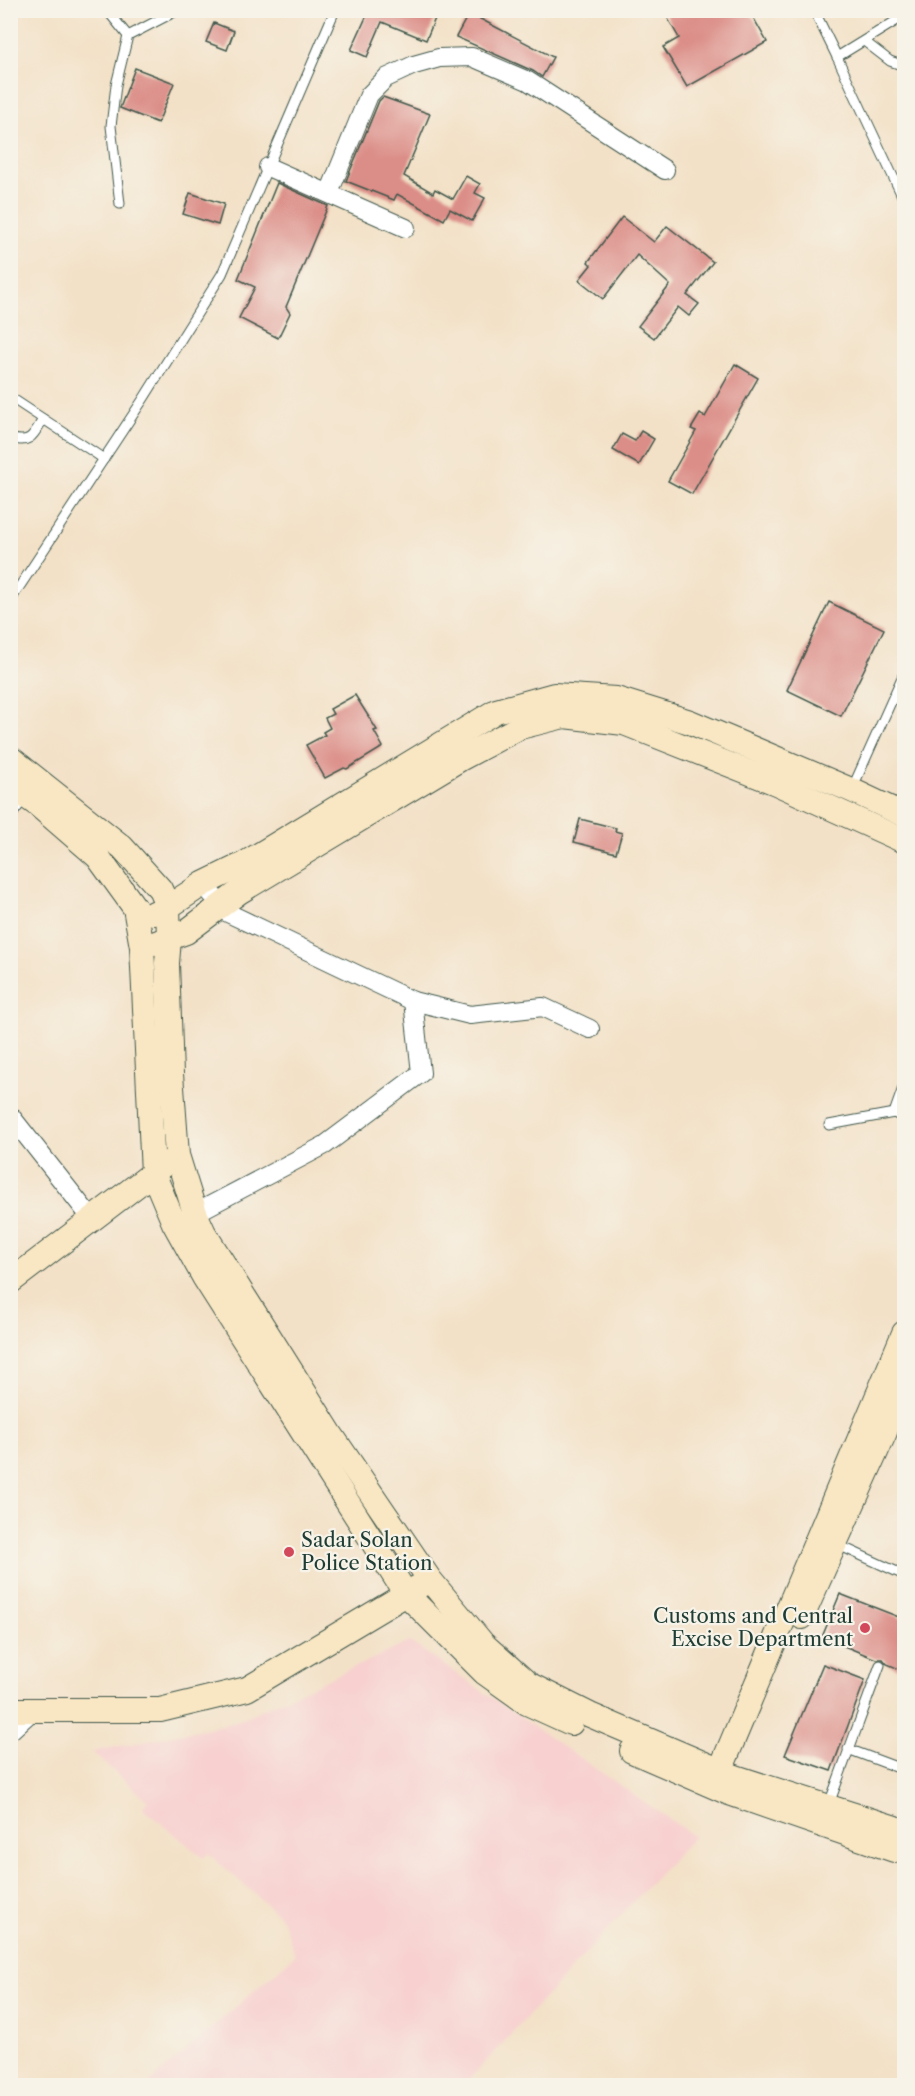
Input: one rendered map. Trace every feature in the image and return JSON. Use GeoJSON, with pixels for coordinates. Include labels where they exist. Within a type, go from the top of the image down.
{"type":"FeatureCollection","features":[{"type":"Feature","properties":{"kind":"main road"},"geometry":{"type":"LineString","coordinates":[[138,921],[168,907],[203,884],[244,864],[496,711],[554,694],[616,699],[690,722],[846,801],[904,841]]}},
{"type":"Feature","properties":{"kind":"main road"},"geometry":{"type":"LineString","coordinates":[[142,947],[186,932],[239,892],[460,759],[520,727],[564,716],[624,723],[776,783],[904,815]]}},
{"type":"Feature","properties":{"kind":"main road"},"geometry":{"type":"LineString","coordinates":[[10,758],[122,847],[160,889],[168,907],[170,1063],[177,1155],[185,1218],[210,1287],[406,1594],[485,1673],[527,1703],[894,1851],[904,1846]]}},
{"type":"Feature","properties":{"kind":"main road"},"geometry":{"type":"LineString","coordinates":[[14,796],[98,858],[135,908],[142,947],[153,1173],[185,1218],[204,1233],[330,1433],[430,1580],[483,1644],[528,1684],[724,1782],[828,1807],[898,1829],[904,1836]]}},
{"type":"Feature","properties":{"kind":"main road"},"geometry":{"type":"LineString","coordinates":[[10,1282],[177,1155]]}},
{"type":"Feature","properties":{"kind":"main road"},"geometry":{"type":"LineString","coordinates":[[724,1782],[904,1333]]}},
{"type":"Feature","properties":{"kind":"main road"},"geometry":{"type":"LineString","coordinates":[[724,1782],[835,1544],[885,1432],[904,1383]]}},
{"type":"Feature","properties":{"kind":"main road"},"geometry":{"type":"LineString","coordinates":[[22,1710],[160,1710],[247,1689],[430,1580]]}},
{"type":"Feature","properties":{"kind":"street"},"geometry":{"type":"LineString","coordinates":[[329,194],[369,95],[386,78],[414,65],[439,58],[472,57],[528,81],[665,170]]}},
{"type":"Feature","properties":{"kind":"street"},"geometry":{"type":"LineString","coordinates":[[268,166],[406,228]]}},
{"type":"Feature","properties":{"kind":"street"},"geometry":{"type":"LineString","coordinates":[[203,884],[228,913],[413,1001],[470,1015],[543,1006],[590,1029]]}},
{"type":"Feature","properties":{"kind":"street"},"geometry":{"type":"LineString","coordinates":[[185,1218],[325,1145],[421,1073],[413,1001]]}},
{"type":"Feature","properties":{"kind":"street"},"geometry":{"type":"LineString","coordinates":[[10,1116],[92,1219]]}},
{"type":"Feature","properties":{"kind":"street"},"geometry":{"type":"LineString","coordinates":[[10,1731],[22,1710]]}},
{"type":"Feature","properties":{"kind":"lane"},"geometry":{"type":"LineString","coordinates":[[107,10],[128,36]]}},
{"type":"Feature","properties":{"kind":"lane"},"geometry":{"type":"LineString","coordinates":[[120,204],[111,126],[116,85],[128,36],[178,10]]}},
{"type":"Feature","properties":{"kind":"lane"},"geometry":{"type":"LineString","coordinates":[[10,602],[222,274],[335,10]]}},
{"type":"Feature","properties":{"kind":"lane"},"geometry":{"type":"LineString","coordinates":[[814,10],[904,200]]}},
{"type":"Feature","properties":{"kind":"lane"},"geometry":{"type":"LineString","coordinates":[[837,57],[904,16]]}},
{"type":"Feature","properties":{"kind":"lane"},"geometry":{"type":"LineString","coordinates":[[864,41],[890,61],[904,66]]}},
{"type":"Feature","properties":{"kind":"lane"},"geometry":{"type":"LineString","coordinates":[[10,397],[104,459]]}},
{"type":"Feature","properties":{"kind":"lane"},"geometry":{"type":"LineString","coordinates":[[10,438],[27,440],[32,437],[44,419]]}},
{"type":"Feature","properties":{"kind":"lane"},"geometry":{"type":"LineString","coordinates":[[846,801],[904,673]]}},
{"type":"Feature","properties":{"kind":"lane"},"geometry":{"type":"LineString","coordinates":[[894,1113],[904,1084]]}},
{"type":"Feature","properties":{"kind":"lane"},"geometry":{"type":"LineString","coordinates":[[829,1125],[894,1113],[904,1118]]}},
{"type":"Feature","properties":{"kind":"lane"},"geometry":{"type":"LineString","coordinates":[[835,1544],[904,1575]]}},
{"type":"Feature","properties":{"kind":"lane"},"geometry":{"type":"LineString","coordinates":[[828,1807],[880,1665]]}},
{"type":"Feature","properties":{"kind":"lane"},"geometry":{"type":"LineString","coordinates":[[848,1749],[904,1770]]}},
{"type":"Feature","properties":{"kind":"shaded area"},"geometry":{"type":"Polygon","coordinates":[[[410,1642],[694,1836],[464,2085],[147,2085],[295,1955],[282,1918],[208,1853],[204,1858],[142,1808],[148,1801],[92,1752],[232,1723],[410,1642]]]}},
{"type":"Feature","properties":{"kind":"building"},"geometry":{"type":"Polygon","coordinates":[[[356,10],[424,10],[436,16],[426,40],[382,22],[367,57],[351,50],[367,15],[356,10]]]}},
{"type":"Feature","properties":{"kind":"building"},"geometry":{"type":"Polygon","coordinates":[[[663,10],[749,10],[767,42],[687,87],[663,47],[679,38],[663,10]]]}},
{"type":"Feature","properties":{"kind":"building"},"geometry":{"type":"Polygon","coordinates":[[[469,13],[553,57],[542,77],[456,37],[469,13]]]}},
{"type":"Feature","properties":{"kind":"building"},"geometry":{"type":"Polygon","coordinates":[[[214,23],[234,31],[227,50],[206,42],[214,23]]]}},
{"type":"Feature","properties":{"kind":"building"},"geometry":{"type":"Polygon","coordinates":[[[135,68],[174,83],[158,123],[120,108],[135,68]]]}},
{"type":"Feature","properties":{"kind":"building"},"geometry":{"type":"Polygon","coordinates":[[[383,97],[430,114],[404,176],[433,193],[435,189],[453,199],[466,176],[480,184],[475,193],[485,198],[472,221],[450,209],[444,220],[397,194],[394,200],[346,181],[379,101],[383,97]]]}},
{"type":"Feature","properties":{"kind":"building"},"geometry":{"type":"Polygon","coordinates":[[[277,183],[328,206],[286,307],[290,313],[278,338],[239,318],[255,287],[238,279],[277,183]]]}},
{"type":"Feature","properties":{"kind":"building"},"geometry":{"type":"Polygon","coordinates":[[[190,193],[224,204],[218,225],[183,214],[190,193]]]}},
{"type":"Feature","properties":{"kind":"building"},"geometry":{"type":"Polygon","coordinates":[[[622,217],[654,242],[667,226],[713,262],[687,295],[699,304],[689,316],[678,307],[654,338],[638,326],[670,285],[637,255],[603,299],[579,280],[591,265],[588,262],[622,217]]]}},
{"type":"Feature","properties":{"kind":"building"},"geometry":{"type":"Polygon","coordinates":[[[735,364],[758,378],[692,494],[668,481],[696,431],[691,429],[700,414],[705,417],[735,364]]]}},
{"type":"Feature","properties":{"kind":"building"},"geometry":{"type":"Polygon","coordinates":[[[641,431],[654,439],[639,465],[613,450],[622,434],[635,441],[641,431]]]}},
{"type":"Feature","properties":{"kind":"building"},"geometry":{"type":"Polygon","coordinates":[[[829,602],[884,629],[841,716],[787,690],[829,602]]]}},
{"type":"Feature","properties":{"kind":"building"},"geometry":{"type":"Polygon","coordinates":[[[355,695],[377,730],[374,731],[383,747],[347,769],[344,768],[325,778],[306,745],[325,735],[323,732],[330,728],[325,718],[333,714],[330,709],[355,695]]]}},
{"type":"Feature","properties":{"kind":"building"},"geometry":{"type":"Polygon","coordinates":[[[580,819],[616,828],[615,831],[622,833],[616,853],[574,842],[580,819]]]}},
{"type":"Feature","properties":{"kind":"building","name":"Customs and Central Excise Department"},"geometry":{"type":"Polygon","coordinates":[[[840,1594],[904,1619],[904,1671],[887,1664],[883,1659],[876,1659],[822,1637],[840,1594]]]}},
{"type":"Feature","properties":{"kind":"building"},"geometry":{"type":"Polygon","coordinates":[[[823,1664],[865,1680],[831,1771],[785,1755],[823,1664]]]}},
{"type":"Feature","properties":{"kind":"place","name":"Sadar Solan Police Station"},"geometry":{"type":"Point","coordinates":[289,1552]}},
{"type":"Feature","properties":{"kind":"place","name":"Customs and Central Excise Department"},"geometry":{"type":"Point","coordinates":[865,1628]}}]}
